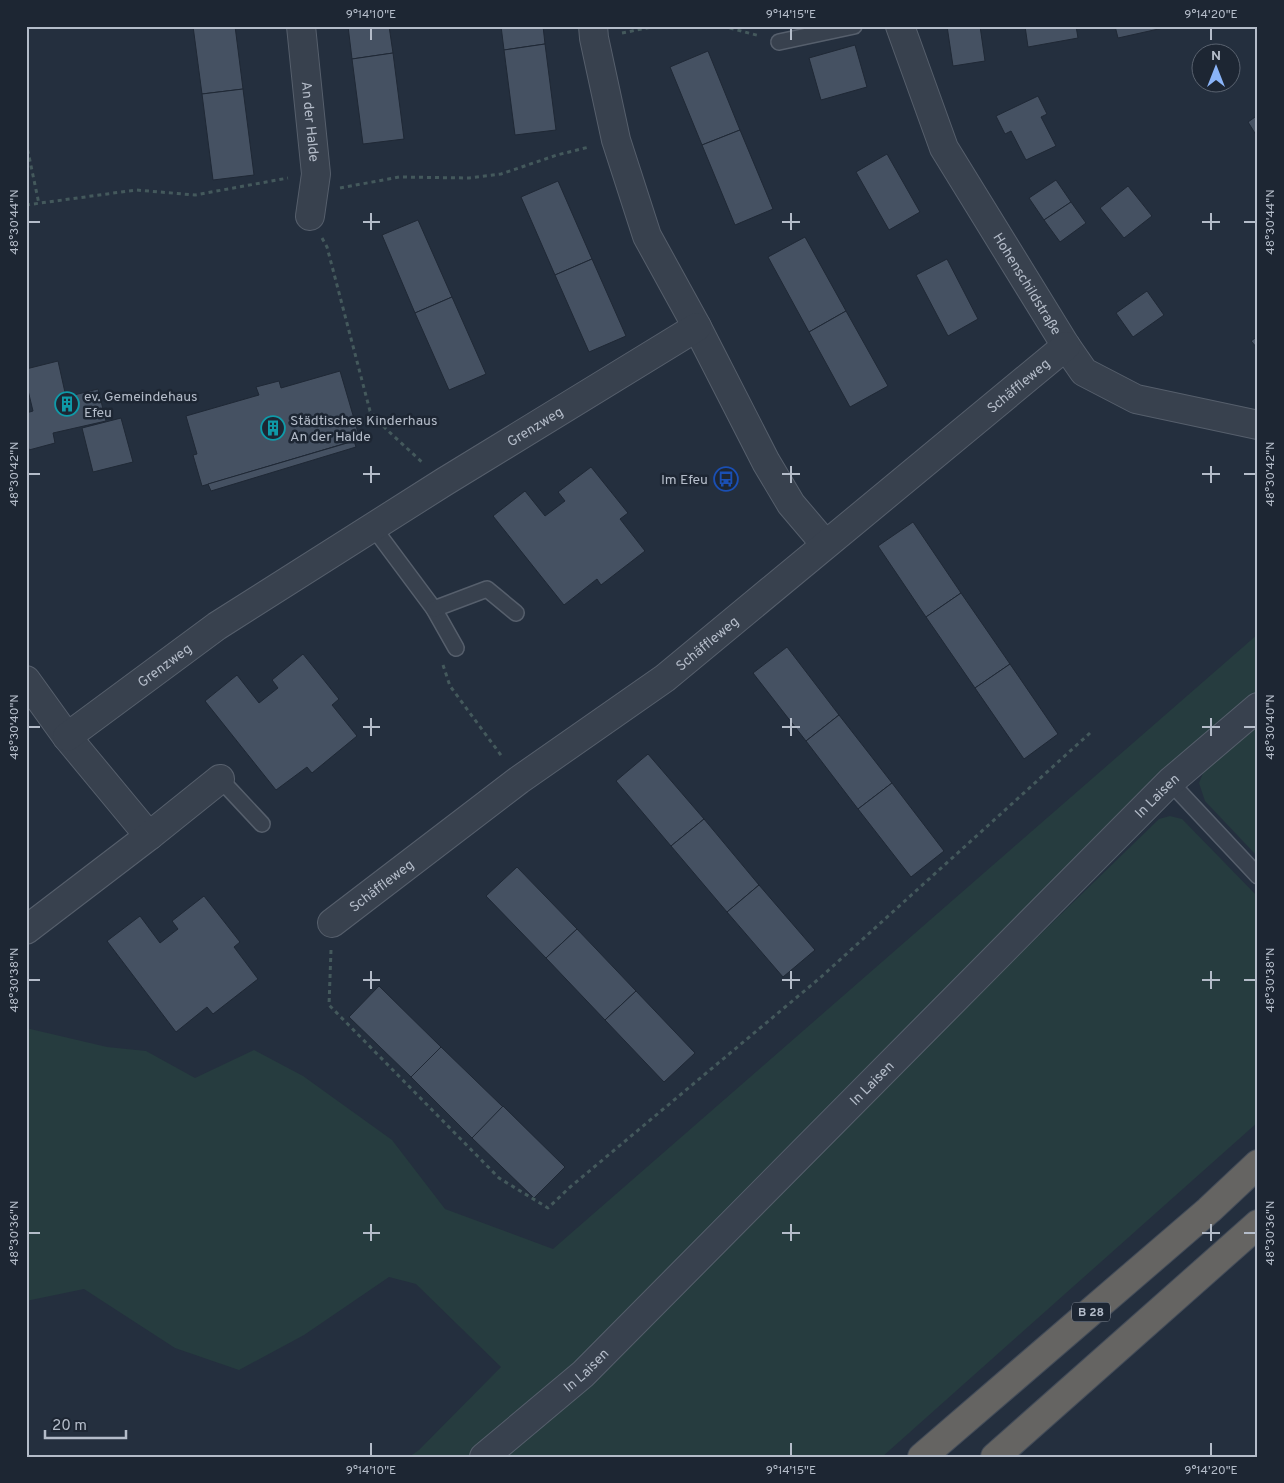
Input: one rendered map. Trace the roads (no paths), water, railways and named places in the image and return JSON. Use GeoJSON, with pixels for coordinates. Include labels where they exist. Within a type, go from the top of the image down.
{"type":"FeatureCollection","features":[{"type":"Feature","properties":{"kind":"highway","name":"B 28"},"geometry":{"type":"LineString","coordinates":[[922,1457],[1210,1210],[1258,1164]]}},
{"type":"Feature","properties":{"kind":"highway"},"geometry":{"type":"LineString","coordinates":[[995,1457],[1258,1224]]}},
{"type":"Feature","properties":{"kind":"street","name":"An der Halde"},"geometry":{"type":"LineString","coordinates":[[301,26],[313,195]]}},
{"type":"Feature","properties":{"kind":"street","name":"Hohenschildstraße"},"geometry":{"type":"LineString","coordinates":[[900,26],[944,148],[1084,372],[1136,399],[1258,425]]}},
{"type":"Feature","properties":{"kind":"street"},"geometry":{"type":"LineString","coordinates":[[594,32],[616,140],[647,236],[766,462],[791,504],[825,544]]}},
{"type":"Feature","properties":{"kind":"street","name":"Grenzweg"},"geometry":{"type":"LineString","coordinates":[[67,737],[217,626],[444,482],[696,327]]}},
{"type":"Feature","properties":{"kind":"street","name":"Schäffleweg"},"geometry":{"type":"LineString","coordinates":[[332,923],[519,780],[664,678],[1066,346]]}},
{"type":"Feature","properties":{"kind":"street"},"geometry":{"type":"LineString","coordinates":[[26,680],[67,737],[149,836]]}},
{"type":"Feature","properties":{"kind":"street","name":"In Laisen"},"geometry":{"type":"LineString","coordinates":[[484,1457],[583,1374],[1170,782],[1258,707]]}},
{"type":"Feature","properties":{"kind":"street"},"geometry":{"type":"LineString","coordinates":[[26,930],[220,779]]}},
{"type":"Feature","properties":{"kind":"lane"},"geometry":{"type":"LineString","coordinates":[[779,42],[854,26]]}},
{"type":"Feature","properties":{"kind":"lane"},"geometry":{"type":"LineString","coordinates":[[374,527],[434,609],[456,648]]}},
{"type":"Feature","properties":{"kind":"lane"},"geometry":{"type":"LineString","coordinates":[[434,609],[487,589],[516,612]]}},
{"type":"Feature","properties":{"kind":"lane"},"geometry":{"type":"LineString","coordinates":[[220,779],[262,824]]}},
{"type":"Feature","properties":{"kind":"lane"},"geometry":{"type":"LineString","coordinates":[[1170,782],[1258,876]]}},
{"type":"Feature","properties":{"kind":"place","name":"ev. Gemeindehaus Efeu"},"geometry":{"type":"Point","coordinates":[67,404]}},
{"type":"Feature","properties":{"kind":"place","name":"Städtisches Kinderhaus An der Halde"},"geometry":{"type":"Point","coordinates":[273,428]}},
{"type":"Feature","properties":{"kind":"place","name":"Im Efeu"},"geometry":{"type":"Point","coordinates":[726,479]}}]}
